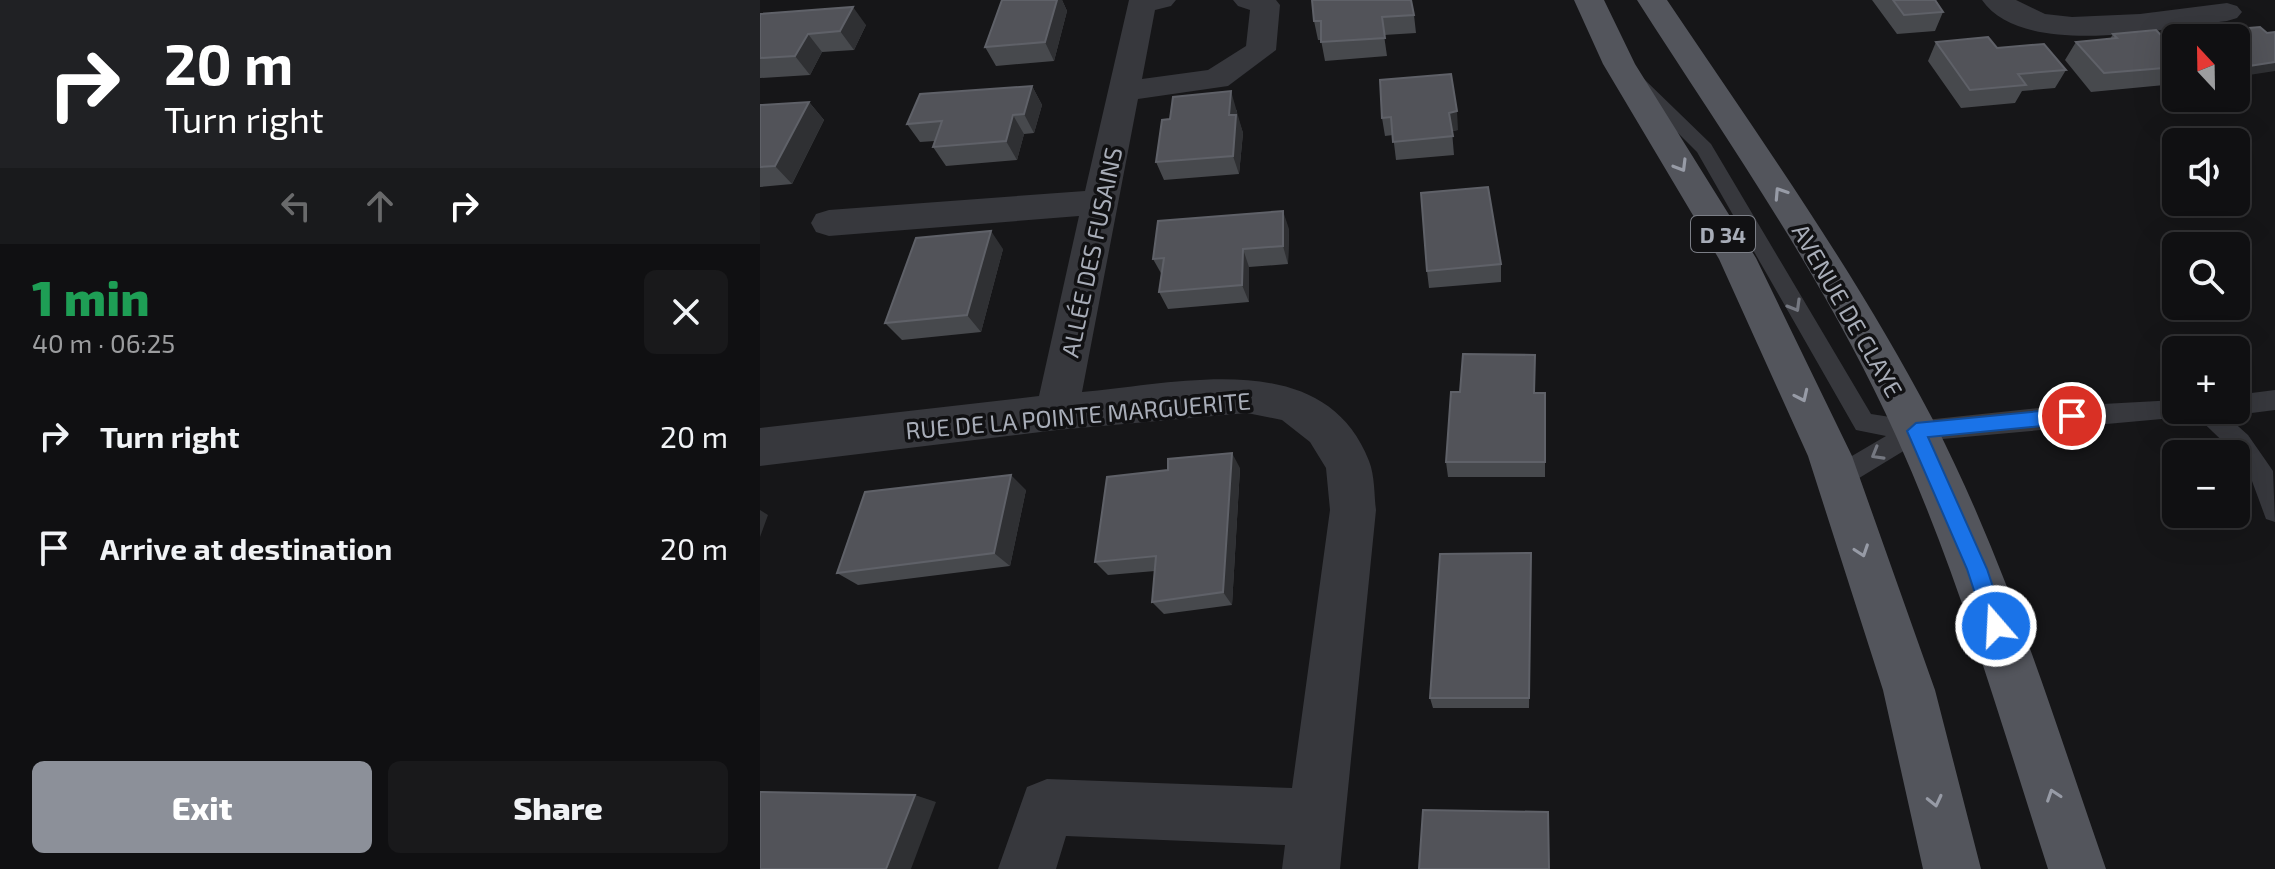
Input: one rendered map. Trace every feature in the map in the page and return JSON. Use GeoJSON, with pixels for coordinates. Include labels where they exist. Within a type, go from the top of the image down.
{"type":"FeatureCollection","features":[{"type":"Feature","properties":{"kind":"main road","name":"D 34"},"geometry":{"type":"LineString","coordinates":[[1589,0],[1619,64],[1737,258],[1837,478],[1909,690],[1952,869]]}},
{"type":"Feature","properties":{"kind":"main road","name":"AVENUE DE CLAYE"},"geometry":{"type":"LineString","coordinates":[[1652,0],[1835,279],[1916,431],[1977,569],[2077,869]]}},
{"type":"Feature","properties":{"kind":"street","name":"ALLÉE DES FUSAINS"},"geometry":{"type":"LineString","coordinates":[[1057,412],[1142,3],[1161,0]]}},
{"type":"Feature","properties":{"kind":"street"},"geometry":{"type":"LineString","coordinates":[[1125,91],[1217,79],[1261,50],[1265,5],[1248,0]]}},
{"type":"Feature","properties":{"kind":"street"},"geometry":{"type":"LineString","coordinates":[[1997,0],[2017,15],[2059,27],[2227,12]]}},
{"type":"Feature","properties":{"kind":"street"},"geometry":{"type":"LineString","coordinates":[[829,223],[1102,202]]}},
{"type":"Feature","properties":{"kind":"street","name":"RUE DE LA POINTE MARGUERITE"},"geometry":{"type":"LineString","coordinates":[[760,447],[1057,412],[1247,396],[1293,404],[1325,429],[1348,464],[1353,510],[1314,843],[1047,807],[1027,869]]}},
{"type":"Feature","properties":{"kind":"lane"},"geometry":{"type":"LineString","coordinates":[[1619,64],[1704,148],[1864,423],[1916,431],[2062,416],[2162,411]]}},
{"type":"Feature","properties":{"kind":"lane"},"geometry":{"type":"LineString","coordinates":[[2250,403],[2275,400]]}},
{"type":"Feature","properties":{"kind":"lane"},"geometry":{"type":"LineString","coordinates":[[2221,424],[2266,475],[2275,511]]}},
{"type":"Feature","properties":{"kind":"lane"},"geometry":{"type":"LineString","coordinates":[[1837,478],[1916,431]]}},
{"type":"Feature","properties":{"kind":"building"},"geometry":{"type":"Polygon","coordinates":[[[1002,0],[1057,0],[1045,42],[985,47],[1002,0]]]}},
{"type":"Feature","properties":{"kind":"building"},"geometry":{"type":"Polygon","coordinates":[[[1312,0],[1411,0],[1414,15],[1382,17],[1385,38],[1321,42],[1321,21],[1314,21],[1312,0]]]}},
{"type":"Feature","properties":{"kind":"building"},"geometry":{"type":"Polygon","coordinates":[[[1893,0],[1935,0],[1943,12],[1904,15],[1893,0]]]}},
{"type":"Feature","properties":{"kind":"building"},"geometry":{"type":"Polygon","coordinates":[[[853,7],[840,31],[808,34],[795,56],[760,58],[760,14],[853,7]]]}},
{"type":"Feature","properties":{"kind":"building"},"geometry":{"type":"Polygon","coordinates":[[[2260,27],[2267,33],[2275,32],[2275,62],[2250,66],[2250,28],[2260,27]]]}},
{"type":"Feature","properties":{"kind":"building"},"geometry":{"type":"Polygon","coordinates":[[[2156,30],[2162,36],[2162,68],[2104,73],[2076,42],[2117,38],[2113,34],[2156,30]]]}},
{"type":"Feature","properties":{"kind":"building"},"geometry":{"type":"Polygon","coordinates":[[[1988,37],[1997,48],[2044,44],[2066,70],[2018,74],[2026,85],[1970,90],[1936,42],[1988,37]]]}},
{"type":"Feature","properties":{"kind":"building"},"geometry":{"type":"Polygon","coordinates":[[[1451,74],[1457,111],[1449,113],[1453,136],[1393,142],[1391,117],[1382,118],[1380,80],[1451,74]]]}},
{"type":"Feature","properties":{"kind":"building"},"geometry":{"type":"Polygon","coordinates":[[[1032,86],[1024,114],[1013,115],[1006,141],[933,147],[942,121],[907,124],[920,94],[1032,86]]]}},
{"type":"Feature","properties":{"kind":"building"},"geometry":{"type":"Polygon","coordinates":[[[1231,91],[1229,115],[1236,115],[1233,156],[1156,162],[1162,120],[1170,119],[1173,97],[1231,91]]]}},
{"type":"Feature","properties":{"kind":"building"},"geometry":{"type":"Polygon","coordinates":[[[809,102],[775,166],[760,167],[760,105],[809,102]]]}},
{"type":"Feature","properties":{"kind":"building"},"geometry":{"type":"Polygon","coordinates":[[[1488,187],[1501,264],[1427,271],[1421,193],[1488,187]]]}},
{"type":"Feature","properties":{"kind":"building"},"geometry":{"type":"Polygon","coordinates":[[[1283,211],[1283,246],[1243,249],[1242,285],[1159,292],[1164,258],[1153,259],[1158,221],[1283,211]]]}},
{"type":"Feature","properties":{"kind":"building"},"geometry":{"type":"Polygon","coordinates":[[[991,231],[967,315],[885,323],[916,238],[991,231]]]}},
{"type":"Feature","properties":{"kind":"building"},"geometry":{"type":"Polygon","coordinates":[[[1463,354],[1535,355],[1534,393],[1545,393],[1545,462],[1446,462],[1451,392],[1460,392],[1463,354]]]}},
{"type":"Feature","properties":{"kind":"building"},"geometry":{"type":"Polygon","coordinates":[[[1232,453],[1223,592],[1152,602],[1156,556],[1095,562],[1107,477],[1168,470],[1168,459],[1232,453]]]}},
{"type":"Feature","properties":{"kind":"building"},"geometry":{"type":"Polygon","coordinates":[[[1011,475],[994,553],[837,573],[865,492],[1011,475]]]}},
{"type":"Feature","properties":{"kind":"building"},"geometry":{"type":"Polygon","coordinates":[[[1531,553],[1529,698],[1430,698],[1440,554],[1531,553]]]}},
{"type":"Feature","properties":{"kind":"building"},"geometry":{"type":"Polygon","coordinates":[[[760,792],[915,795],[886,869],[760,869],[760,792]]]}},
{"type":"Feature","properties":{"kind":"building"},"geometry":{"type":"Polygon","coordinates":[[[1423,810],[1548,812],[1549,869],[1419,869],[1423,810]]]}},
{"type":"Feature","properties":{"kind":"route"},"geometry":{"type":"LineString","coordinates":[[1996,626],[1977,569],[1916,431],[2072,416]]}}]}
